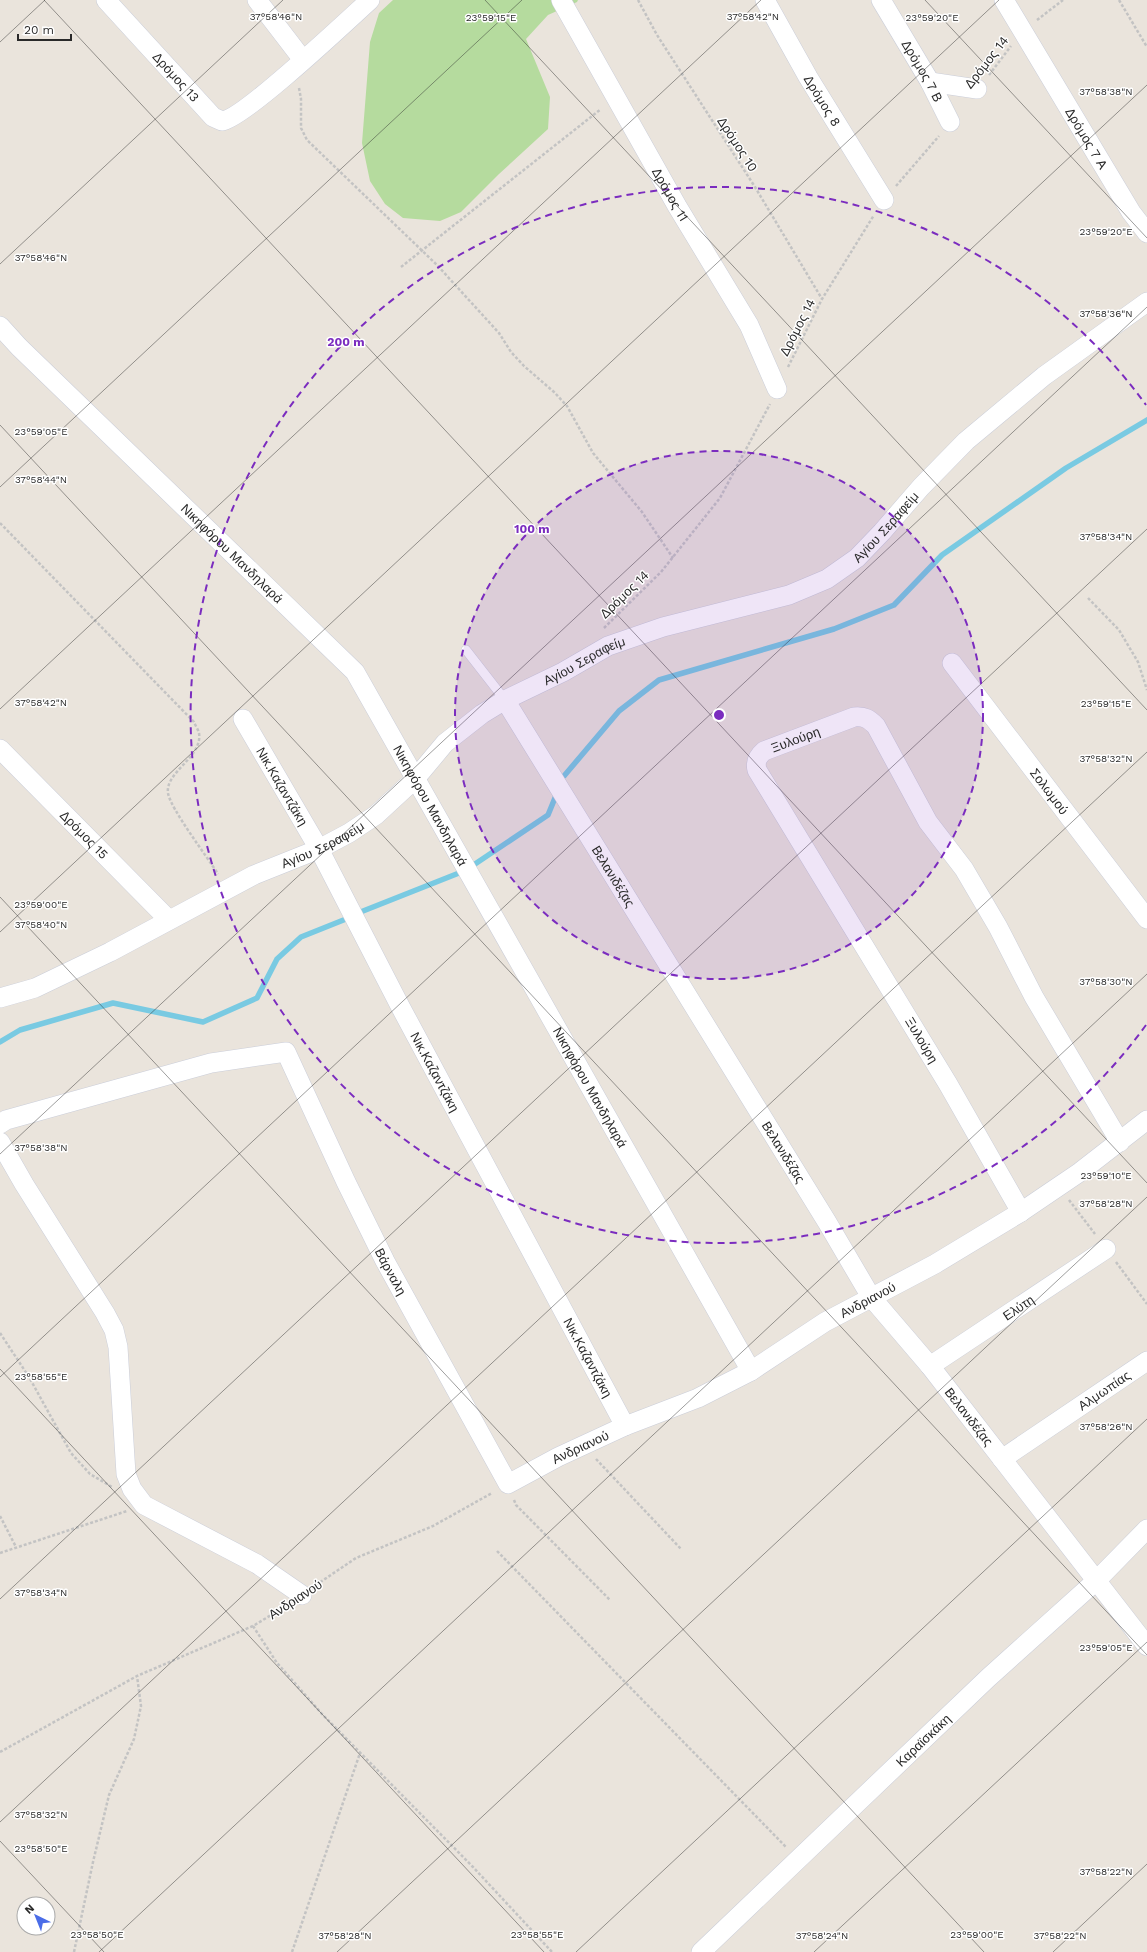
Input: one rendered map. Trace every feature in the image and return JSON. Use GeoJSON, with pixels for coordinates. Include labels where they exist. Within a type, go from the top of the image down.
{"type":"FeatureCollection","features":[{"type":"Feature","properties":{"kind":"street","name":"Δρόμος 13"},"geometry":{"type":"LineString","coordinates":[[106,0],[217,120],[226,121],[236,115],[297,65]]}},
{"type":"Feature","properties":{"kind":"street"},"geometry":{"type":"LineString","coordinates":[[257,0],[297,65],[370,0]]}},
{"type":"Feature","properties":{"kind":"street","name":"Δρόμος 11"},"geometry":{"type":"LineString","coordinates":[[561,0],[677,206],[749,325],[777,389]]}},
{"type":"Feature","properties":{"kind":"street","name":"Δρόμος 8"},"geometry":{"type":"LineString","coordinates":[[764,0],[808,77],[884,200]]}},
{"type":"Feature","properties":{"kind":"street","name":"Δρόμος 7 Β"},"geometry":{"type":"LineString","coordinates":[[881,0],[930,82],[950,122]]}},
{"type":"Feature","properties":{"kind":"street","name":"Δρόμος 7 Α"},"geometry":{"type":"LineString","coordinates":[[1004,0],[1131,212],[1147,233]]}},
{"type":"Feature","properties":{"kind":"street"},"geometry":{"type":"LineString","coordinates":[[930,82],[977,89]]}},
{"type":"Feature","properties":{"kind":"street","name":"Αγίου Σεραφείμ"},"geometry":{"type":"LineString","coordinates":[[0,998],[35,988],[110,952],[254,875],[319,849],[350,833],[376,815],[415,779],[445,743],[482,714],[505,700],[563,672],[608,646],[663,627],[789,594],[827,579],[857,558],[882,532],[920,487],[966,441],[1044,376],[1147,302]]}},
{"type":"Feature","properties":{"kind":"street","name":"Νικηφόρου Μανδηλαρά"},"geometry":{"type":"LineString","coordinates":[[0,326],[355,672],[751,1371]]}},
{"type":"Feature","properties":{"kind":"street","name":"Σολωμού"},"geometry":{"type":"LineString","coordinates":[[952,663],[1147,919]]}},
{"type":"Feature","properties":{"kind":"street","name":"Βελανιδέζας"},"geometry":{"type":"LineString","coordinates":[[505,700],[619,881],[723,1055],[827,1222],[871,1298],[930,1366],[1147,1646]]}},
{"type":"Feature","properties":{"kind":"street","name":"Ξυλούρη"},"geometry":{"type":"LineString","coordinates":[[1021,1212],[944,1078],[757,770],[755,765],[764,751],[854,717],[862,716],[876,726],[928,822],[971,882],[998,927],[1034,997],[1120,1142]]}},
{"type":"Feature","properties":{"kind":"street","name":"Νικ.Καζαντζάκη"},"geometry":{"type":"LineString","coordinates":[[243,719],[319,849],[400,1006],[625,1426]]}},
{"type":"Feature","properties":{"kind":"street","name":"Δρόμος 15"},"geometry":{"type":"LineString","coordinates":[[0,749],[169,920]]}},
{"type":"Feature","properties":{"kind":"street","name":"Βάρναλη"},"geometry":{"type":"LineString","coordinates":[[0,1124],[6,1120],[211,1063],[286,1052],[346,1182],[385,1261],[508,1484]]}},
{"type":"Feature","properties":{"kind":"street","name":"Ανδριανού"},"geometry":{"type":"LineString","coordinates":[[508,1484],[584,1445],[625,1426],[698,1398],[751,1371],[825,1322],[935,1264],[1021,1212],[1080,1172],[1147,1120]]}},
{"type":"Feature","properties":{"kind":"street"},"geometry":{"type":"LineString","coordinates":[[0,1142],[24,1184],[105,1313],[114,1330],[118,1347],[126,1474],[132,1489],[144,1506],[257,1564],[302,1595]]}},
{"type":"Feature","properties":{"kind":"street","name":"Ελύτη"},"geometry":{"type":"LineString","coordinates":[[930,1366],[1106,1249]]}},
{"type":"Feature","properties":{"kind":"street","name":"Αλμωπίας"},"geometry":{"type":"LineString","coordinates":[[1002,1459],[1147,1361]]}},
{"type":"Feature","properties":{"kind":"street","name":"Καραϊσκάκη"},"geometry":{"type":"LineString","coordinates":[[701,1952],[988,1678],[1097,1580],[1147,1529]]}},
{"type":"Feature","properties":{"kind":"lane"},"geometry":{"type":"LineString","coordinates":[[466,650],[505,700]]}},
{"type":"Feature","properties":{"kind":"path","name":"Δρόμος 10"},"geometry":{"type":"LineString","coordinates":[[638,0],[657,35],[755,187],[822,299]]}},
{"type":"Feature","properties":{"kind":"path","name":"Δρόμος 14"},"geometry":{"type":"LineString","coordinates":[[977,89],[1022,32],[1063,0]]}},
{"type":"Feature","properties":{"kind":"path"},"geometry":{"type":"LineString","coordinates":[[1119,0],[1147,48]]}},
{"type":"Feature","properties":{"kind":"path"},"geometry":{"type":"LineString","coordinates":[[297,65],[298,84],[301,99],[301,128],[308,140],[422,250],[499,333],[515,357],[554,392],[567,406],[593,453],[642,512],[673,558]]}},
{"type":"Feature","properties":{"kind":"path"},"geometry":{"type":"LineString","coordinates":[[401,267],[616,97]]}},
{"type":"Feature","properties":{"kind":"path","name":"Δρόμος 14"},"geometry":{"type":"LineString","coordinates":[[601,631],[661,572],[720,498],[753,439],[822,299],[884,200],[950,122]]}},
{"type":"Feature","properties":{"kind":"path"},"geometry":{"type":"LineString","coordinates":[[0,523],[194,722],[199,733],[197,747],[168,784],[168,794],[178,814],[228,888]]}},
{"type":"Feature","properties":{"kind":"path"},"geometry":{"type":"LineString","coordinates":[[1088,598],[1119,630],[1138,662],[1147,690]]}},
{"type":"Feature","properties":{"kind":"path"},"geometry":{"type":"LineString","coordinates":[[0,1334],[29,1377],[72,1453],[90,1474],[117,1490]]}},
{"type":"Feature","properties":{"kind":"path"},"geometry":{"type":"LineString","coordinates":[[584,1445],[681,1549]]}},
{"type":"Feature","properties":{"kind":"path"},"geometry":{"type":"LineString","coordinates":[[508,1484],[516,1505],[610,1600]]}},
{"type":"Feature","properties":{"kind":"path","name":"Ανδριανού"},"geometry":{"type":"LineString","coordinates":[[0,1752],[137,1676],[253,1626],[356,1558],[433,1526],[508,1484]]}},
{"type":"Feature","properties":{"kind":"path"},"geometry":{"type":"LineString","coordinates":[[0,1553],[144,1506]]}},
{"type":"Feature","properties":{"kind":"path"},"geometry":{"type":"LineString","coordinates":[[0,1516],[16,1547]]}},
{"type":"Feature","properties":{"kind":"path"},"geometry":{"type":"LineString","coordinates":[[497,1551],[799,1860]]}},
{"type":"Feature","properties":{"kind":"path"},"geometry":{"type":"LineString","coordinates":[[253,1626],[276,1663],[322,1714],[473,1867],[552,1952]]}},
{"type":"Feature","properties":{"kind":"path"},"geometry":{"type":"LineString","coordinates":[[74,1952],[93,1862],[110,1795],[134,1739],[141,1706],[137,1676]]}},
{"type":"Feature","properties":{"kind":"path"},"geometry":{"type":"LineString","coordinates":[[292,1952],[360,1753]]}},
{"type":"Feature","properties":{"kind":"green space"},"geometry":{"type":"Polygon","coordinates":[[[393,0],[578,0],[577,2],[548,15],[526,39],[550,97],[548,129],[499,174],[461,212],[440,221],[403,218],[385,204],[370,181],[362,143],[370,42],[379,13],[393,0]]]}},
{"type":"Feature","properties":{"kind":"waterway"},"geometry":{"type":"LineString","coordinates":[[564,776],[619,711],[659,680],[834,629],[894,605],[942,555],[1066,468],[1147,420]]}},
{"type":"Feature","properties":{"kind":"waterway"},"geometry":{"type":"LineString","coordinates":[[475,864],[548,815],[557,793]]}},
{"type":"Feature","properties":{"kind":"waterway"},"geometry":{"type":"LineString","coordinates":[[358,913],[459,873]]}},
{"type":"Feature","properties":{"kind":"waterway"},"geometry":{"type":"LineString","coordinates":[[0,1042],[20,1030],[113,1003],[203,1022],[257,998],[277,959],[301,937],[351,917]]}}]}
